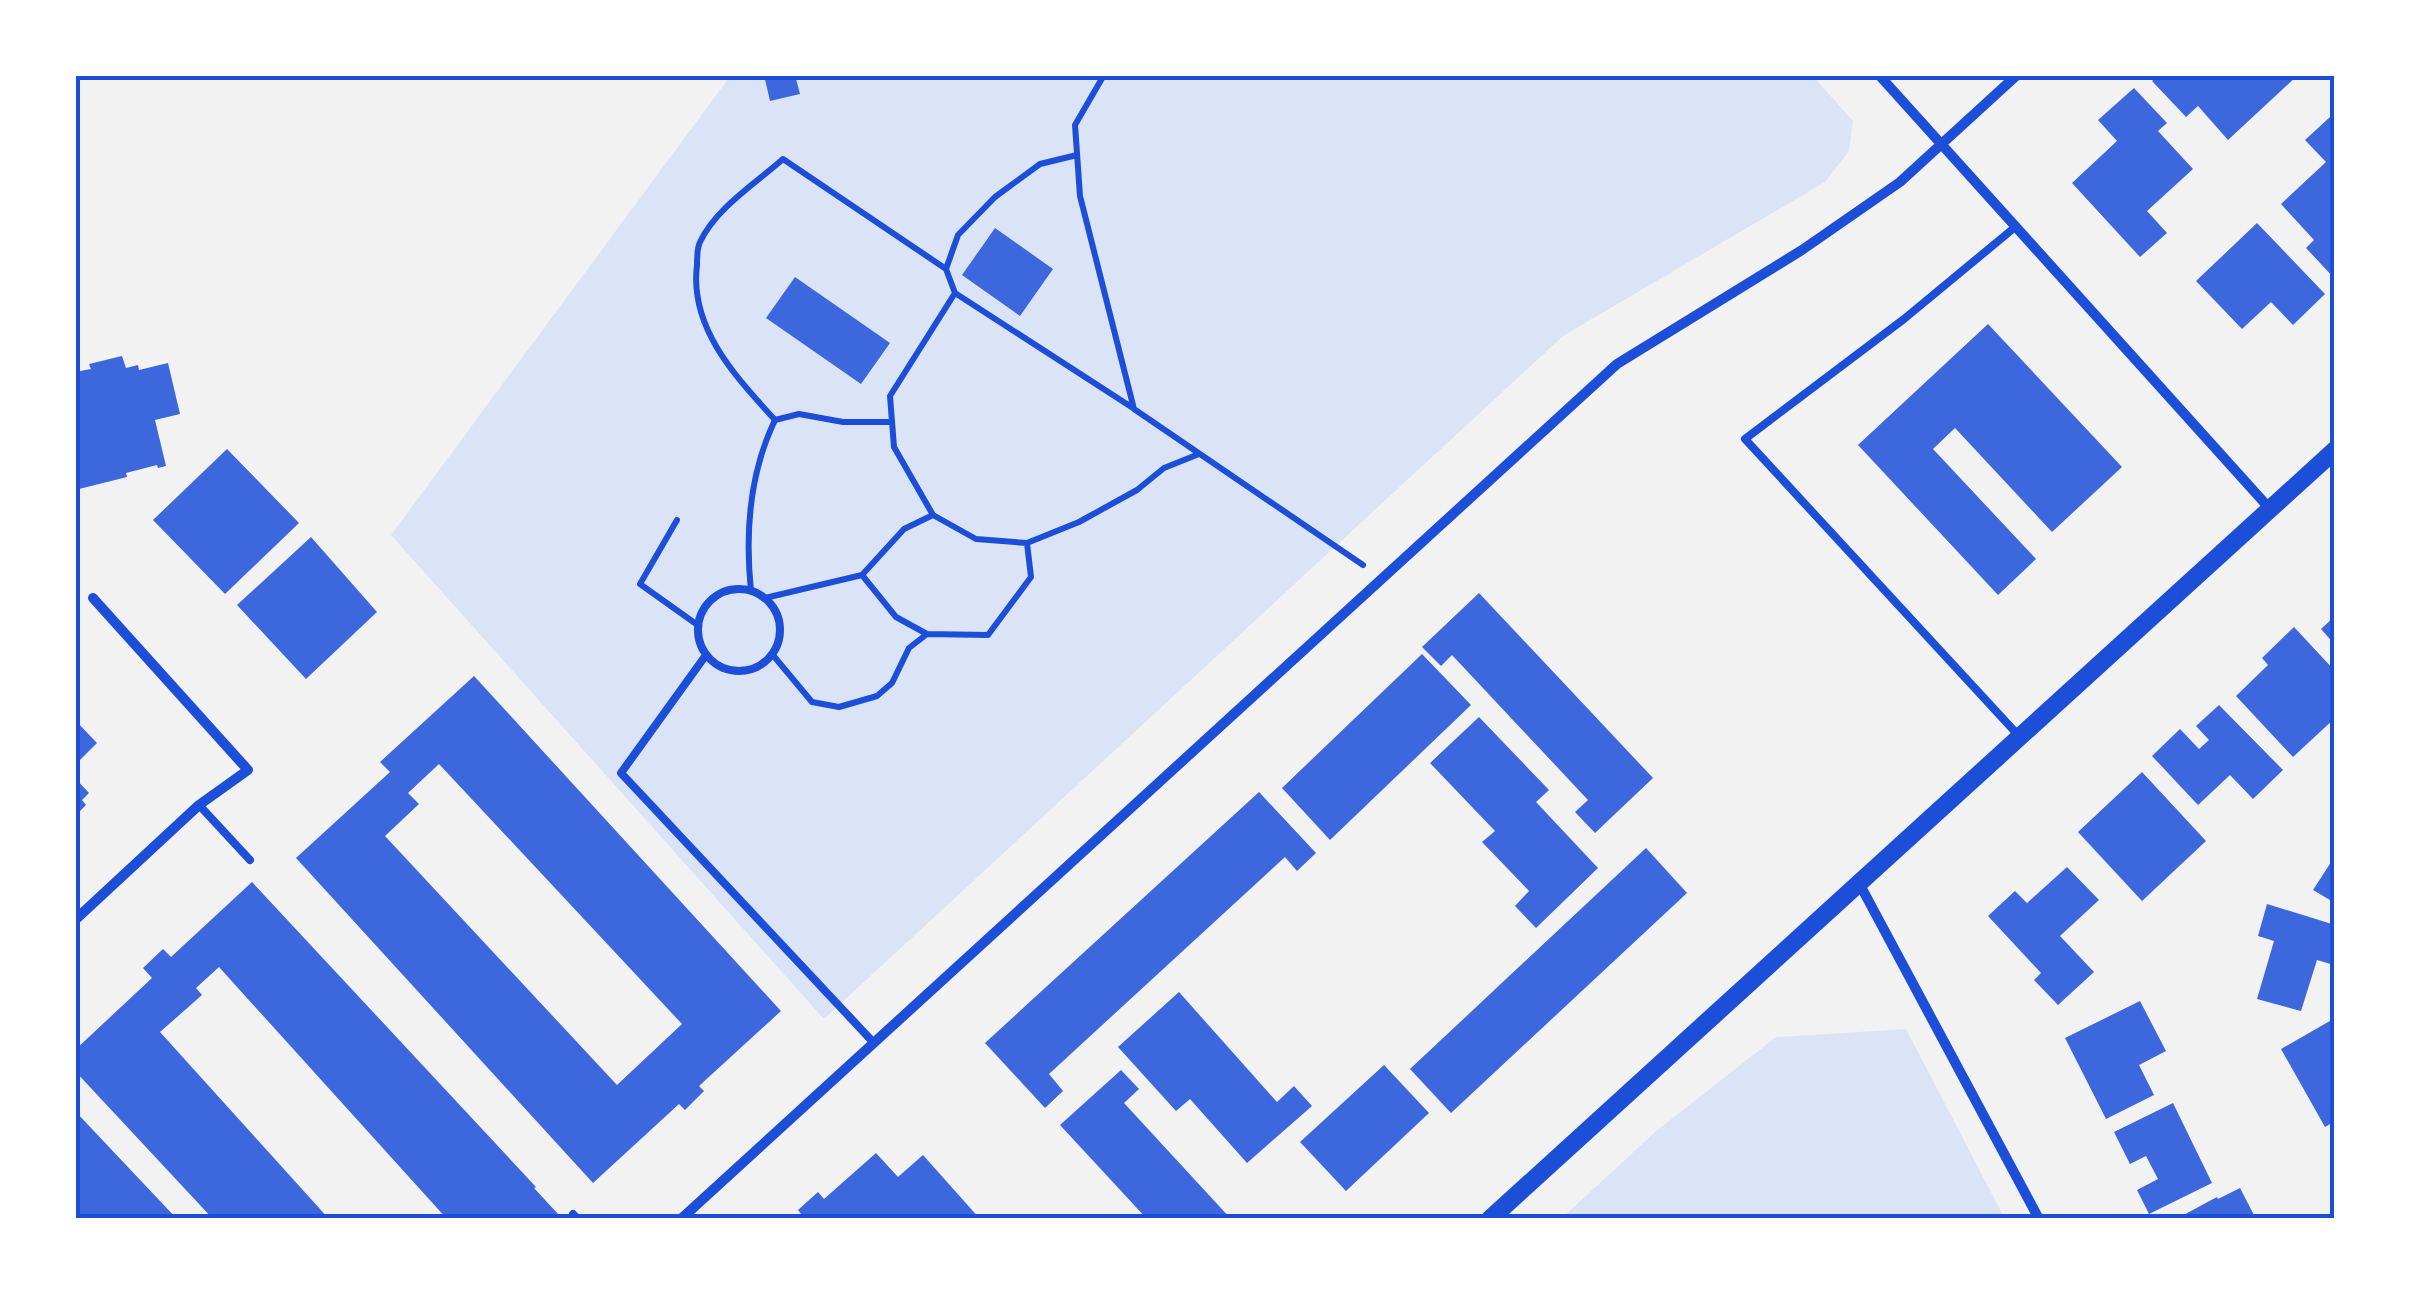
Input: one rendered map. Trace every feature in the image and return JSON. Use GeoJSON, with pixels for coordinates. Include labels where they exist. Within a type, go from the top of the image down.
{"type":"FeatureCollection","features":[{"type":"Feature","properties":{"kind":"street"},"geometry":{"type":"LineString","coordinates":[[1879,75],[2271,510]]}},
{"type":"Feature","properties":{"kind":"street"},"geometry":{"type":"LineString","coordinates":[[681,1219],[1617,364],[1802,250],[1900,182],[2017,75]]}},
{"type":"Feature","properties":{"kind":"street"},"geometry":{"type":"LineString","coordinates":[[1490,1219],[2335,450]]}},
{"type":"Feature","properties":{"kind":"street"},"geometry":{"type":"LineString","coordinates":[[75,920],[199,805],[248,770],[93,598]]}},
{"type":"Feature","properties":{"kind":"street"},"geometry":{"type":"LineString","coordinates":[[1860,883],[2040,1219]]}},
{"type":"Feature","properties":{"kind":"lane"},"geometry":{"type":"LineString","coordinates":[[2014,228],[1745,439],[2020,736]]}},
{"type":"Feature","properties":{"kind":"lane"},"geometry":{"type":"LineString","coordinates":[[750,590],[765,598],[773,608],[780,631],[772,654],[752,669],[739,671],[715,663],[706,655],[700,643],[699,626],[705,607],[714,598],[726,591],[750,590]]}},
{"type":"Feature","properties":{"kind":"lane"},"geometry":{"type":"LineString","coordinates":[[706,655],[621,773],[872,1042]]}},
{"type":"Feature","properties":{"kind":"lane"},"geometry":{"type":"LineString","coordinates":[[199,805],[250,860]]}},
{"type":"Feature","properties":{"kind":"path"},"geometry":{"type":"LineString","coordinates":[[1104,75],[1075,126],[1080,196],[1134,409]]}},
{"type":"Feature","properties":{"kind":"path"},"geometry":{"type":"LineString","coordinates":[[946,269],[958,235],[995,197],[1040,164],[1077,155]]}},
{"type":"Feature","properties":{"kind":"path"},"geometry":{"type":"LineString","coordinates":[[775,420],[725,364],[706,327],[694,282],[699,244],[724,211],[783,159],[946,269],[955,293],[1344,550],[1379,578]]}},
{"type":"Feature","properties":{"kind":"path"},"geometry":{"type":"LineString","coordinates":[[955,293],[890,396],[894,447],[933,515],[976,539],[1027,543],[1079,522],[1137,490],[1164,468],[1200,454]]}},
{"type":"Feature","properties":{"kind":"path"},"geometry":{"type":"LineString","coordinates":[[775,420],[799,414],[843,422],[890,422]]}},
{"type":"Feature","properties":{"kind":"path"},"geometry":{"type":"LineString","coordinates":[[750,590],[749,520],[761,450],[775,420]]}},
{"type":"Feature","properties":{"kind":"path"},"geometry":{"type":"LineString","coordinates":[[765,598],[862,575],[904,529],[933,515]]}},
{"type":"Feature","properties":{"kind":"path"},"geometry":{"type":"LineString","coordinates":[[678,520],[640,584],[699,626]]}},
{"type":"Feature","properties":{"kind":"path"},"geometry":{"type":"LineString","coordinates":[[862,575],[896,617],[927,634],[988,635],[1032,577],[1027,543]]}},
{"type":"Feature","properties":{"kind":"path"},"geometry":{"type":"LineString","coordinates":[[772,654],[812,702],[839,707],[877,696],[892,683],[909,648],[927,634]]}},
{"type":"Feature","properties":{"kind":"shaded area"},"geometry":{"type":"Polygon","coordinates":[[[731,75],[1812,75],[1853,121],[1849,151],[1825,182],[1563,336],[824,1019],[391,535],[731,75]]]}},
{"type":"Feature","properties":{"kind":"shaded area"},"geometry":{"type":"Polygon","coordinates":[[[1906,1029],[2005,1219],[1561,1219],[1655,1132],[1776,1037],[1906,1029]]]}},
{"type":"Feature","properties":{"kind":"building"},"geometry":{"type":"Polygon","coordinates":[[[764,75],[795,75],[800,94],[770,101],[764,75]]]}},
{"type":"Feature","properties":{"kind":"building"},"geometry":{"type":"Polygon","coordinates":[[[2159,75],[2201,75],[2205,79],[2209,75],[2298,75],[2228,140],[2198,106],[2186,117],[2152,81],[2159,75]]]}},
{"type":"Feature","properties":{"kind":"building"},"geometry":{"type":"Polygon","coordinates":[[[2134,88],[2167,123],[2158,131],[2193,169],[2147,211],[2167,233],[2140,257],[2072,183],[2117,141],[2098,120],[2134,88]]]}},
{"type":"Feature","properties":{"kind":"building"},"geometry":{"type":"Polygon","coordinates":[[[2330,117],[2335,122],[2335,279],[2306,248],[2314,240],[2281,204],[2326,162],[2305,140],[2330,117]]]}},
{"type":"Feature","properties":{"kind":"building"},"geometry":{"type":"Polygon","coordinates":[[[2257,223],[2325,294],[2293,325],[2271,302],[2242,329],[2196,281],[2257,223]]]}},
{"type":"Feature","properties":{"kind":"building"},"geometry":{"type":"Polygon","coordinates":[[[995,228],[1053,269],[1020,316],[962,275],[995,228]]]}},
{"type":"Feature","properties":{"kind":"building"},"geometry":{"type":"Polygon","coordinates":[[[795,277],[890,343],[861,384],[766,318],[795,277]]]}},
{"type":"Feature","properties":{"kind":"building"},"geometry":{"type":"Polygon","coordinates":[[[1988,324],[2122,467],[2052,532],[1955,428],[1933,449],[2036,559],[1998,595],[1858,445],[1988,324]]]}},
{"type":"Feature","properties":{"kind":"building"},"geometry":{"type":"Polygon","coordinates":[[[122,356],[126,368],[138,365],[139,370],[168,363],[180,414],[155,420],[166,466],[126,473],[127,477],[75,490],[75,372],[91,369],[89,364],[122,356]]]}},
{"type":"Feature","properties":{"kind":"building"},"geometry":{"type":"Polygon","coordinates":[[[227,449],[299,523],[225,594],[153,520],[227,449]]]}},
{"type":"Feature","properties":{"kind":"building"},"geometry":{"type":"Polygon","coordinates":[[[311,537],[377,612],[306,679],[237,605],[311,537]]]}},
{"type":"Feature","properties":{"kind":"building"},"geometry":{"type":"Polygon","coordinates":[[[1479,593],[1653,778],[1595,833],[1575,812],[1588,800],[1452,655],[1441,666],[1422,647],[1479,593]]]}},
{"type":"Feature","properties":{"kind":"building"},"geometry":{"type":"Polygon","coordinates":[[[2335,616],[2335,645],[2321,629],[2335,616]]]}},
{"type":"Feature","properties":{"kind":"building"},"geometry":{"type":"Polygon","coordinates":[[[2294,627],[2335,671],[2335,718],[2293,757],[2236,696],[2268,665],[2262,658],[2294,627]]]}},
{"type":"Feature","properties":{"kind":"building"},"geometry":{"type":"Polygon","coordinates":[[[1422,654],[1471,705],[1330,840],[1282,788],[1422,654]]]}},
{"type":"Feature","properties":{"kind":"building"},"geometry":{"type":"Polygon","coordinates":[[[474,676],[781,1011],[699,1086],[704,1091],[685,1110],[679,1104],[593,1183],[296,858],[390,772],[380,762],[474,676]],[[439,764],[408,793],[419,804],[385,836],[617,1085],[682,1024],[439,764]]]}},
{"type":"Feature","properties":{"kind":"building"},"geometry":{"type":"Polygon","coordinates":[[[2219,705],[2283,770],[2253,799],[2230,775],[2198,805],[2152,756],[2180,729],[2199,749],[2209,740],[2196,726],[2219,705]]]}},
{"type":"Feature","properties":{"kind":"building"},"geometry":{"type":"Polygon","coordinates":[[[1479,717],[1549,790],[1536,802],[1598,868],[1536,928],[1515,906],[1529,891],[1482,842],[1495,831],[1430,763],[1479,717]]]}},
{"type":"Feature","properties":{"kind":"building"},"geometry":{"type":"Polygon","coordinates":[[[75,720],[97,743],[75,765],[75,720]]]}},
{"type":"Feature","properties":{"kind":"building"},"geometry":{"type":"Polygon","coordinates":[[[2142,772],[2206,841],[2142,901],[2078,832],[2142,772]]]}},
{"type":"Feature","properties":{"kind":"building"},"geometry":{"type":"Polygon","coordinates":[[[75,778],[89,793],[82,800],[86,805],[75,816],[75,778]]]}},
{"type":"Feature","properties":{"kind":"building"},"geometry":{"type":"Polygon","coordinates":[[[1259,792],[1316,853],[1297,871],[1285,857],[1049,1074],[1063,1091],[1045,1108],[985,1043],[1259,792]]]}},
{"type":"Feature","properties":{"kind":"building"},"geometry":{"type":"Polygon","coordinates":[[[1646,848],[1687,893],[1451,1113],[1410,1069],[1646,848]]]}},
{"type":"Feature","properties":{"kind":"building"},"geometry":{"type":"Polygon","coordinates":[[[2335,856],[2335,903],[2313,890],[2335,856]]]}},
{"type":"Feature","properties":{"kind":"building"},"geometry":{"type":"Polygon","coordinates":[[[2067,867],[2099,900],[2060,936],[2094,972],[2058,1005],[2034,980],[2041,973],[1988,916],[2015,891],[2027,903],[2067,867]]]}},
{"type":"Feature","properties":{"kind":"building"},"geometry":{"type":"Polygon","coordinates":[[[252,882],[536,1187],[558,1214],[553,1219],[447,1219],[219,967],[196,988],[202,995],[160,1032],[329,1219],[213,1219],[75,1071],[75,1050],[152,978],[143,968],[163,949],[171,957],[252,882]]]}},
{"type":"Feature","properties":{"kind":"building"},"geometry":{"type":"Polygon","coordinates":[[[2267,904],[2335,925],[2334,965],[2317,960],[2301,1011],[2257,999],[2274,941],[2258,936],[2267,904]]]}},
{"type":"Feature","properties":{"kind":"building"},"geometry":{"type":"Polygon","coordinates":[[[1179,992],[1277,1102],[1294,1086],[1312,1106],[1247,1163],[1190,1099],[1176,1111],[1118,1047],[1179,992]]]}},
{"type":"Feature","properties":{"kind":"building"},"geometry":{"type":"Polygon","coordinates":[[[2140,1001],[2166,1051],[2139,1065],[2154,1095],[2106,1119],[2065,1038],[2140,1001]]]}},
{"type":"Feature","properties":{"kind":"building"},"geometry":{"type":"Polygon","coordinates":[[[2335,1018],[2335,1121],[2325,1127],[2281,1049],[2335,1018]]]}},
{"type":"Feature","properties":{"kind":"building"},"geometry":{"type":"Polygon","coordinates":[[[1384,1065],[1429,1113],[1346,1191],[1300,1142],[1384,1065]]]}},
{"type":"Feature","properties":{"kind":"building"},"geometry":{"type":"Polygon","coordinates":[[[1121,1070],[1139,1089],[1124,1103],[1231,1219],[1147,1219],[1060,1125],[1121,1070]]]}},
{"type":"Feature","properties":{"kind":"building"},"geometry":{"type":"Polygon","coordinates":[[[2173,1103],[2212,1183],[2149,1214],[2137,1190],[2158,1179],[2146,1156],[2130,1164],[2114,1132],[2173,1103]]]}},
{"type":"Feature","properties":{"kind":"building"},"geometry":{"type":"Polygon","coordinates":[[[75,1111],[177,1219],[75,1219],[75,1111]]]}},
{"type":"Feature","properties":{"kind":"building"},"geometry":{"type":"Polygon","coordinates":[[[876,1153],[898,1177],[923,1155],[980,1219],[805,1219],[798,1210],[818,1192],[824,1199],[876,1153]]]}},
{"type":"Feature","properties":{"kind":"building"},"geometry":{"type":"Polygon","coordinates":[[[2240,1188],[2256,1219],[2176,1219],[2217,1197],[2240,1188]]]}}]}
